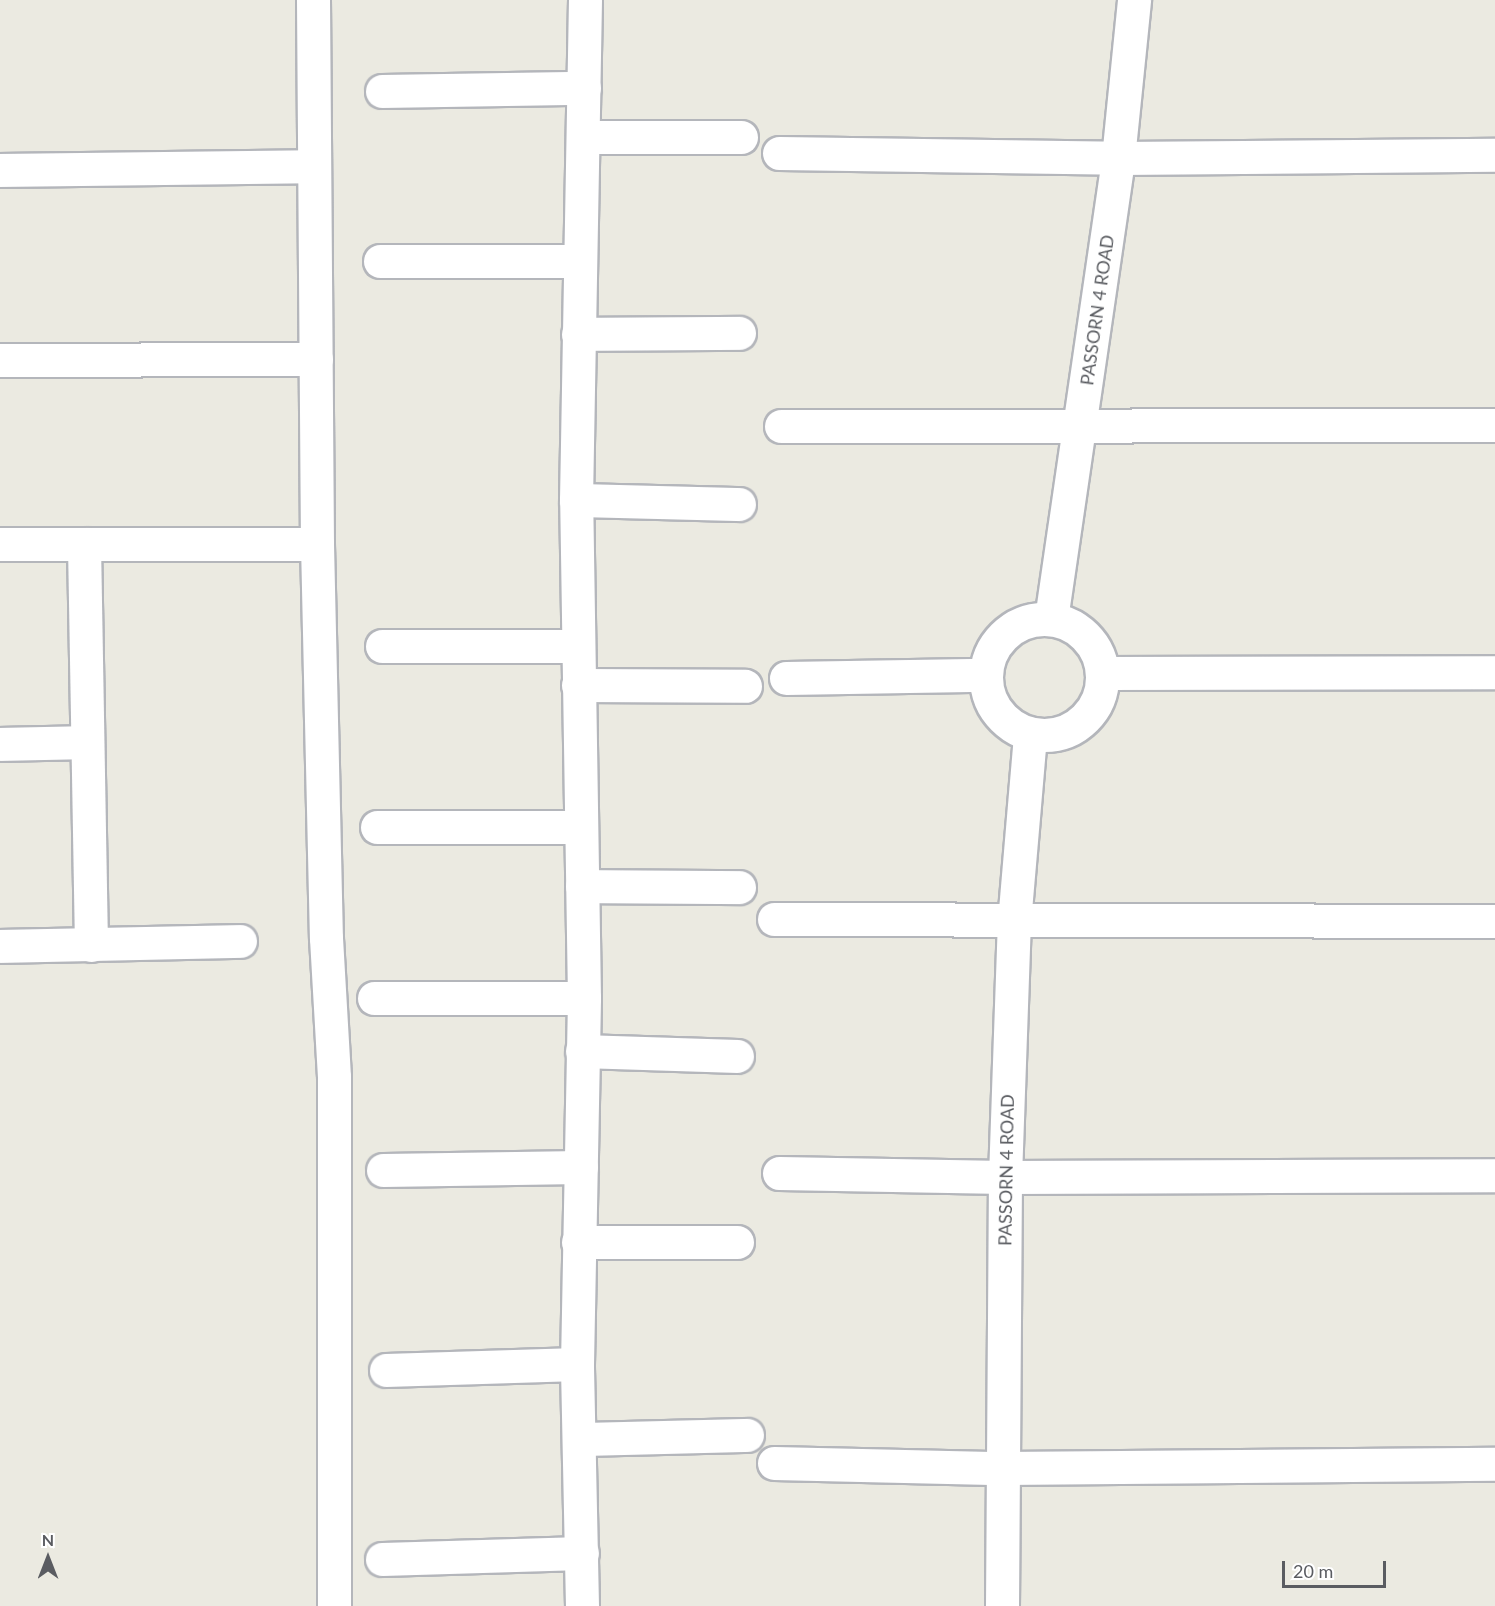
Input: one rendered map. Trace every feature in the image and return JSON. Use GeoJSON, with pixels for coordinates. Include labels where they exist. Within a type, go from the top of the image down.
{"type":"FeatureCollection","features":[{"type":"Feature","properties":{"kind":"street"},"geometry":{"type":"LineString","coordinates":[[313,0],[317,544],[333,1077],[334,1606]]}},
{"type":"Feature","properties":{"kind":"street"},"geometry":{"type":"LineString","coordinates":[[582,1606],[577,1364],[584,998],[576,500],[585,0]]}},
{"type":"Feature","properties":{"kind":"street","name":"PASSORN 4 ROAD"},"geometry":{"type":"LineString","coordinates":[[1051,619],[1081,428],[1118,158],[1134,0]]}},
{"type":"Feature","properties":{"kind":"street"},"geometry":{"type":"LineString","coordinates":[[382,91],[584,88]]}},
{"type":"Feature","properties":{"kind":"street"},"geometry":{"type":"LineString","coordinates":[[584,137],[741,137]]}},
{"type":"Feature","properties":{"kind":"street"},"geometry":{"type":"LineString","coordinates":[[779,153],[1118,158],[1495,155]]}},
{"type":"Feature","properties":{"kind":"street"},"geometry":{"type":"LineString","coordinates":[[0,171],[314,166]]}},
{"type":"Feature","properties":{"kind":"street"},"geometry":{"type":"LineString","coordinates":[[380,261],[580,261]]}},
{"type":"Feature","properties":{"kind":"street"},"geometry":{"type":"LineString","coordinates":[[578,334],[739,333]]}},
{"type":"Feature","properties":{"kind":"street"},"geometry":{"type":"LineString","coordinates":[[0,360],[316,359]]}},
{"type":"Feature","properties":{"kind":"street"},"geometry":{"type":"LineString","coordinates":[[781,426],[1081,428],[1495,425]]}},
{"type":"Feature","properties":{"kind":"street"},"geometry":{"type":"LineString","coordinates":[[576,500],[739,504]]}},
{"type":"Feature","properties":{"kind":"street"},"geometry":{"type":"LineString","coordinates":[[0,544],[317,544]]}},
{"type":"Feature","properties":{"kind":"street"},"geometry":{"type":"LineString","coordinates":[[84,544],[91,945]]}},
{"type":"Feature","properties":{"kind":"street"},"geometry":{"type":"LineString","coordinates":[[1051,619],[1071,625],[1087,637],[1098,654],[1103,673],[1100,695],[1090,714],[1073,729],[1052,735],[1030,734],[1011,726],[998,712],[988,694],[986,675],[990,656],[1000,639],[1014,627],[1051,619]]}},
{"type":"Feature","properties":{"kind":"street"},"geometry":{"type":"LineString","coordinates":[[382,646],[577,646]]}},
{"type":"Feature","properties":{"kind":"street"},"geometry":{"type":"LineString","coordinates":[[1103,673],[1495,672]]}},
{"type":"Feature","properties":{"kind":"street"},"geometry":{"type":"LineString","coordinates":[[786,678],[986,675]]}},
{"type":"Feature","properties":{"kind":"street"},"geometry":{"type":"LineString","coordinates":[[578,685],[745,686]]}},
{"type":"Feature","properties":{"kind":"street","name":"PASSORN 4 ROAD"},"geometry":{"type":"LineString","coordinates":[[1002,1606],[1005,1177],[1014,922],[1030,734]]}},
{"type":"Feature","properties":{"kind":"street"},"geometry":{"type":"LineString","coordinates":[[0,744],[86,742]]}},
{"type":"Feature","properties":{"kind":"street"},"geometry":{"type":"LineString","coordinates":[[377,827],[581,827]]}},
{"type":"Feature","properties":{"kind":"street"},"geometry":{"type":"LineString","coordinates":[[582,886],[739,887]]}},
{"type":"Feature","properties":{"kind":"street"},"geometry":{"type":"LineString","coordinates":[[774,919],[1014,922],[1495,921]]}},
{"type":"Feature","properties":{"kind":"street"},"geometry":{"type":"LineString","coordinates":[[0,946],[240,941]]}},
{"type":"Feature","properties":{"kind":"street"},"geometry":{"type":"LineString","coordinates":[[374,998],[584,998]]}},
{"type":"Feature","properties":{"kind":"street"},"geometry":{"type":"LineString","coordinates":[[582,1051],[737,1056]]}},
{"type":"Feature","properties":{"kind":"street"},"geometry":{"type":"LineString","coordinates":[[384,1170],[581,1167]]}},
{"type":"Feature","properties":{"kind":"street"},"geometry":{"type":"LineString","coordinates":[[779,1173],[1005,1177],[1495,1174]]}},
{"type":"Feature","properties":{"kind":"street"},"geometry":{"type":"LineString","coordinates":[[578,1242],[737,1242]]}},
{"type":"Feature","properties":{"kind":"street"},"geometry":{"type":"LineString","coordinates":[[386,1370],[577,1364]]}},
{"type":"Feature","properties":{"kind":"street"},"geometry":{"type":"LineString","coordinates":[[580,1439],[747,1436]]}},
{"type":"Feature","properties":{"kind":"street"},"geometry":{"type":"LineString","coordinates":[[774,1463],[1002,1468],[1495,1464]]}},
{"type":"Feature","properties":{"kind":"street"},"geometry":{"type":"LineString","coordinates":[[382,1559],[582,1553]]}}]}
